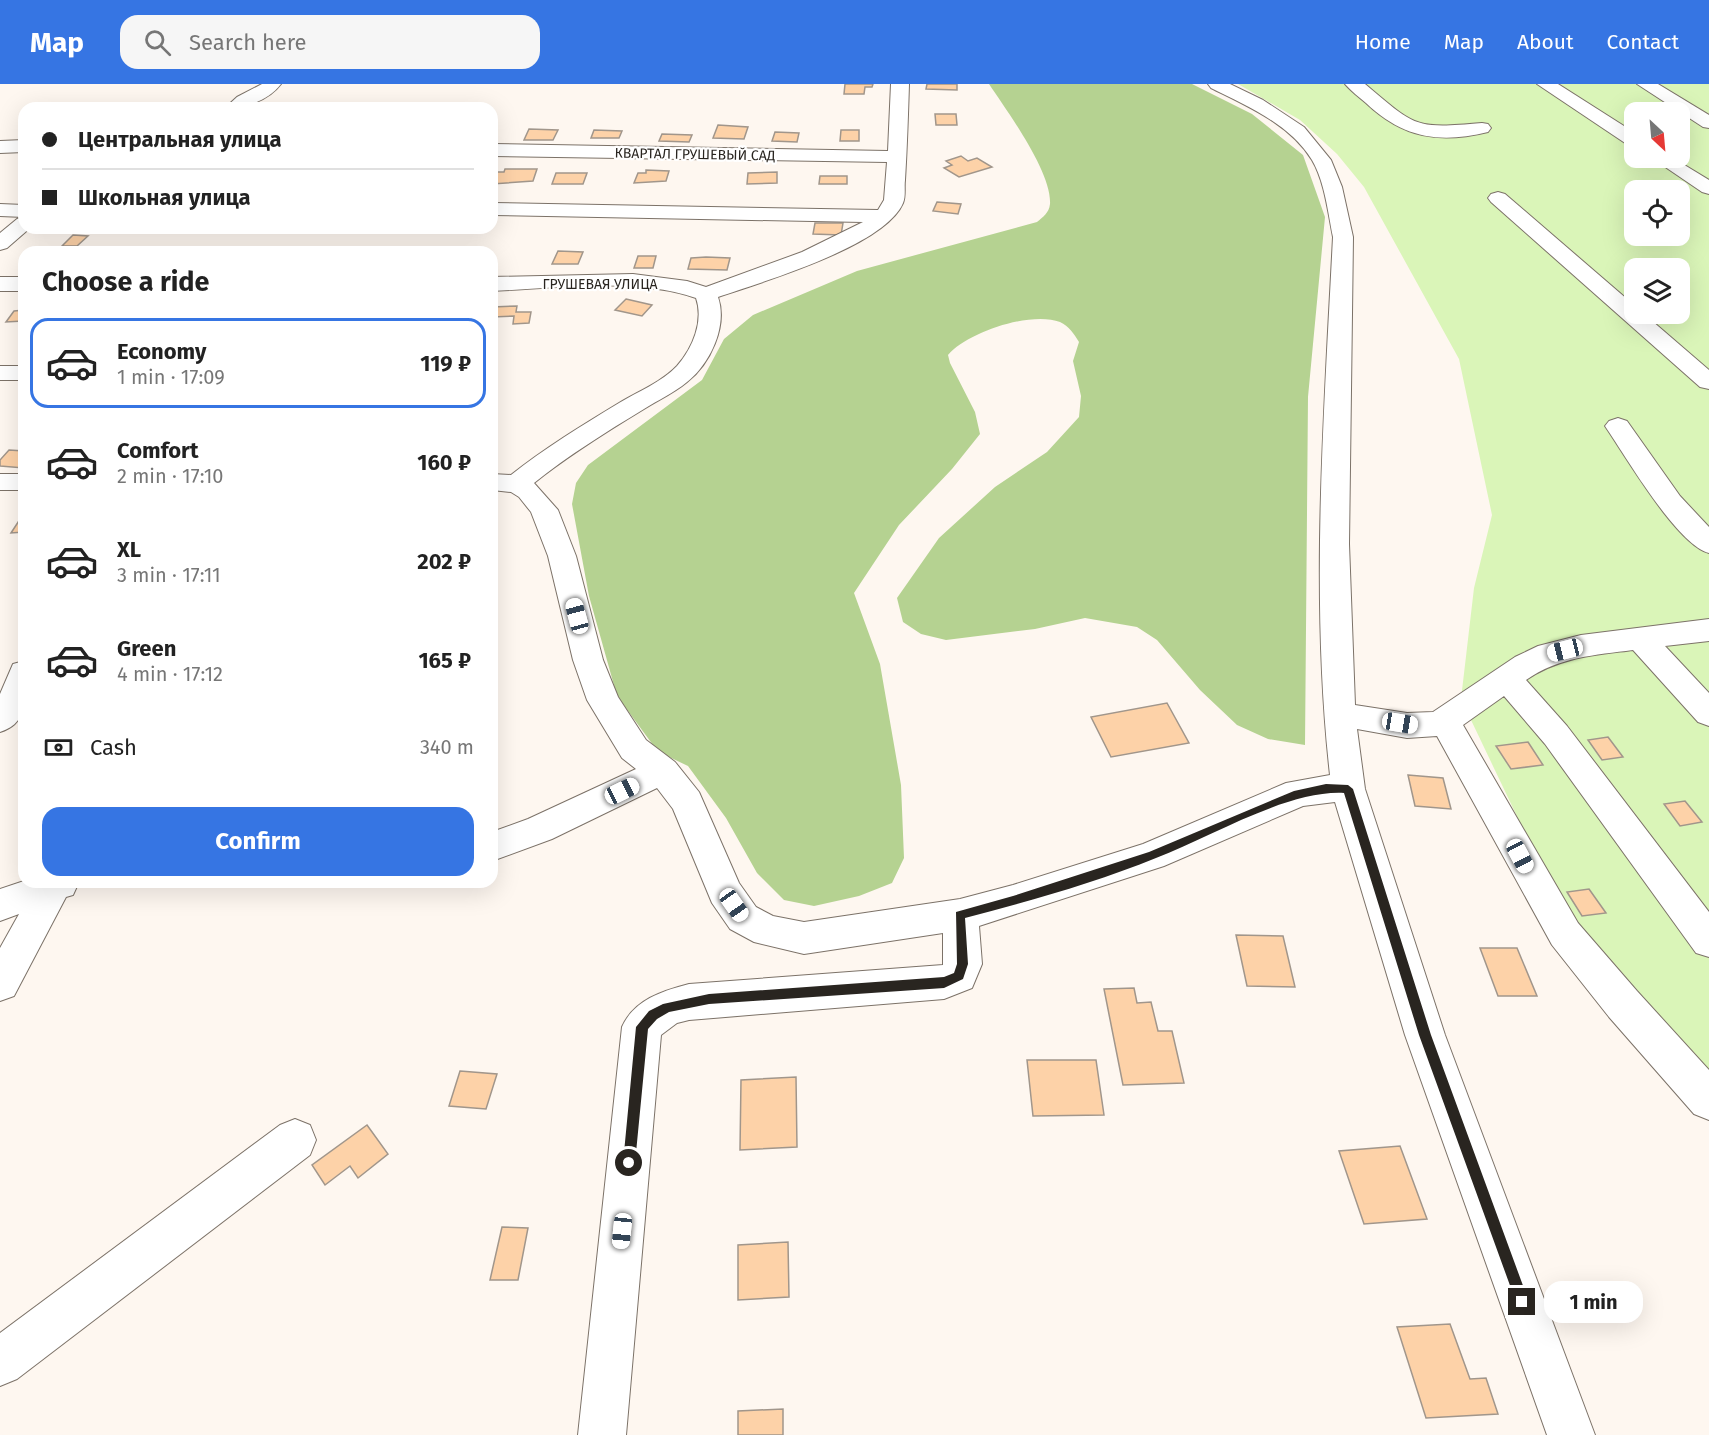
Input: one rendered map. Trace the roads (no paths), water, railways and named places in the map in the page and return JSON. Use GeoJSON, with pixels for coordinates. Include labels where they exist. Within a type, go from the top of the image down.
{"type":"FeatureCollection","features":[{"type":"Feature","properties":{"kind":"street"},"geometry":{"type":"LineString","coordinates":[[243,102],[267,91],[272,84]]}},
{"type":"Feature","properties":{"kind":"street"},"geometry":{"type":"LineString","coordinates":[[504,483],[679,377],[688,368],[703,341],[712,317],[712,304],[706,294],[824,250],[872,227],[884,216],[892,204],[898,157],[900,84]]}},
{"type":"Feature","properties":{"kind":"street"},"geometry":{"type":"LineString","coordinates":[[1217,84],[1264,108],[1305,139],[1322,160],[1328,173],[1341,221],[1343,237],[1335,544],[1340,714],[1348,789],[1425,1035],[1571,1435]]}},
{"type":"Feature","properties":{"kind":"street"},"geometry":{"type":"LineString","coordinates":[[1354,84],[1395,120],[1411,127],[1442,131],[1482,128]]}},
{"type":"Feature","properties":{"kind":"street"},"geometry":{"type":"LineString","coordinates":[[1546,84],[1624,134]]}},
{"type":"Feature","properties":{"kind":"street"},"geometry":{"type":"LineString","coordinates":[[1646,84],[1709,123]]}},
{"type":"Feature","properties":{"kind":"street"},"geometry":{"type":"LineString","coordinates":[[0,147],[18,146]]}},
{"type":"Feature","properties":{"kind":"street","name":"КВАРТАЛ ГРУШЕВЫЙ САД"},"geometry":{"type":"LineString","coordinates":[[498,150],[898,157]]}},
{"type":"Feature","properties":{"kind":"street"},"geometry":{"type":"LineString","coordinates":[[1677,168],[1709,188]]}},
{"type":"Feature","properties":{"kind":"street"},"geometry":{"type":"LineString","coordinates":[[1498,198],[1709,382]]}},
{"type":"Feature","properties":{"kind":"street"},"geometry":{"type":"LineString","coordinates":[[498,208],[884,216]]}},
{"type":"Feature","properties":{"kind":"street"},"geometry":{"type":"LineString","coordinates":[[0,210],[18,211]]}},
{"type":"Feature","properties":{"kind":"street"},"geometry":{"type":"LineString","coordinates":[[0,244],[18,228]]}},
{"type":"Feature","properties":{"kind":"street","name":"ГРУШЕВАЯ УЛИЦА"},"geometry":{"type":"LineString","coordinates":[[498,284],[627,281],[694,288],[706,294]]}},
{"type":"Feature","properties":{"kind":"street"},"geometry":{"type":"LineString","coordinates":[[0,284],[18,284]]}},
{"type":"Feature","properties":{"kind":"street"},"geometry":{"type":"LineString","coordinates":[[0,373],[18,373]]}},
{"type":"Feature","properties":{"kind":"street"},"geometry":{"type":"LineString","coordinates":[[1618,426],[1670,502],[1709,544]]}},
{"type":"Feature","properties":{"kind":"street"},"geometry":{"type":"LineString","coordinates":[[0,482],[18,482]]}},
{"type":"Feature","properties":{"kind":"street"},"geometry":{"type":"LineString","coordinates":[[504,483],[528,491],[544,510],[562,556],[588,660],[603,699],[634,749],[663,771],[687,802],[725,891],[743,918],[767,931],[804,938],[960,915],[1013,901],[1152,856],[1298,793],[1326,788],[1348,789]]}},
{"type":"Feature","properties":{"kind":"street"},"geometry":{"type":"LineString","coordinates":[[1340,714],[1434,726],[1446,721],[1526,665],[1549,654],[1581,646],[1709,630]]}},
{"type":"Feature","properties":{"kind":"street"},"geometry":{"type":"LineString","coordinates":[[1640,638],[1709,714]]}},
{"type":"Feature","properties":{"kind":"street"},"geometry":{"type":"LineString","coordinates":[[1507,680],[1556,735],[1709,941]]}},
{"type":"Feature","properties":{"kind":"street"},"geometry":{"type":"LineString","coordinates":[[0,720],[9,711],[18,688]]}},
{"type":"Feature","properties":{"kind":"street"},"geometry":{"type":"LineString","coordinates":[[1446,721],[1541,895],[1565,934],[1623,1004],[1709,1100]]}},
{"type":"Feature","properties":{"kind":"street"},"geometry":{"type":"LineString","coordinates":[[498,845],[540,830],[663,771]]}},
{"type":"Feature","properties":{"kind":"street"},"geometry":{"type":"LineString","coordinates":[[0,905],[49,888]]}},
{"type":"Feature","properties":{"kind":"street"},"geometry":{"type":"LineString","coordinates":[[0,984],[56,888]]}},
{"type":"Feature","properties":{"kind":"street"},"geometry":{"type":"LineString","coordinates":[[602,1435],[642,1027],[653,1015],[667,1007],[689,1002],[944,982],[959,976],[963,964],[960,915]]}},
{"type":"Feature","properties":{"kind":"street"},"geometry":{"type":"LineString","coordinates":[[0,1362],[295,1140]]}}]}
